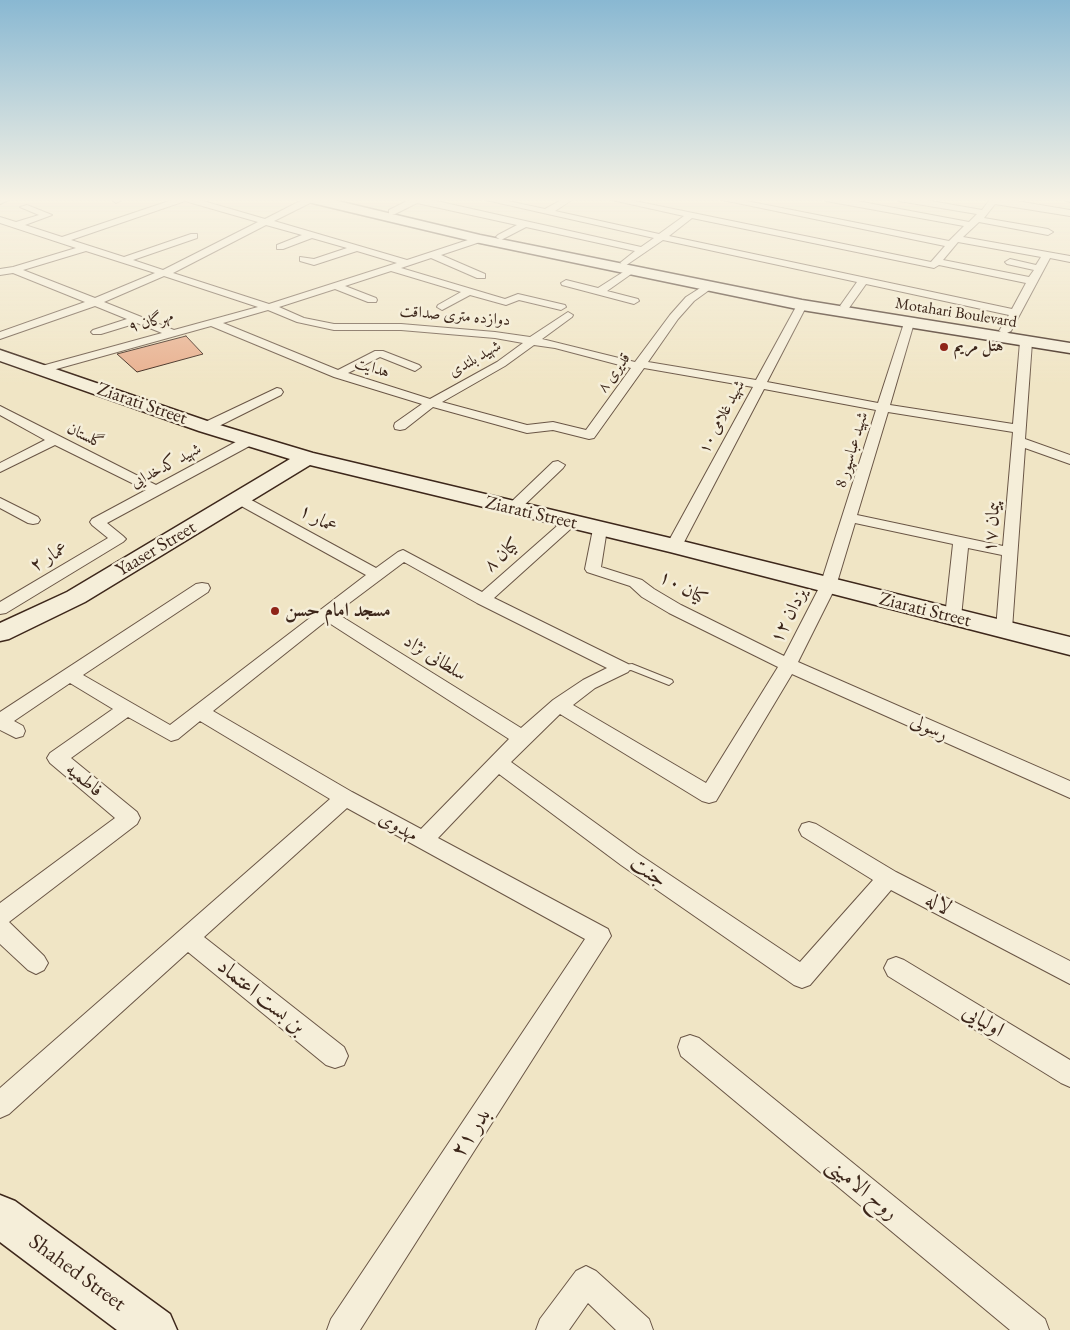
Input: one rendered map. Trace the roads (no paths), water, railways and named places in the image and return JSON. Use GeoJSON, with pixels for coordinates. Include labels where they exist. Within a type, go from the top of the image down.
{"type":"FeatureCollection","features":[{"type":"Feature","properties":{"kind":"main road","name":"Motahari Boulevard"},"geometry":{"type":"LineString","coordinates":[[595,260],[798,298],[1070,341]]}},
{"type":"Feature","properties":{"kind":"main road","name":"Motahari Boulevard"},"geometry":{"type":"LineString","coordinates":[[628,267],[802,306],[1070,348]]}},
{"type":"Feature","properties":{"kind":"main road","name":"Ziarati Street"},"geometry":{"type":"LineString","coordinates":[[2,357],[42,369],[206,427],[307,458],[674,546],[1070,646]]}},
{"type":"Feature","properties":{"kind":"main road","name":"Yaaser Street"},"geometry":{"type":"LineString","coordinates":[[0,633],[76,597],[307,458]]}},
{"type":"Feature","properties":{"kind":"main road","name":"Shahed Street"},"geometry":{"type":"LineString","coordinates":[[0,1216],[154,1330]]}},
{"type":"Feature","properties":{"kind":"street"},"geometry":{"type":"LineString","coordinates":[[14,270],[46,260]]}},
{"type":"Feature","properties":{"kind":"street","name":"دوازده متری صداقت"},"geometry":{"type":"LineString","coordinates":[[124,260],[269,307],[301,320],[334,327],[401,327],[452,330],[534,341],[640,365],[759,384],[1019,435],[1070,460]]}},
{"type":"Feature","properties":{"kind":"street"},"geometry":{"type":"LineString","coordinates":[[0,336],[95,302],[190,260]]}},
{"type":"Feature","properties":{"kind":"street"},"geometry":{"type":"LineString","coordinates":[[307,260],[314,262],[320,260]]}},
{"type":"Feature","properties":{"kind":"street"},"geometry":{"type":"LineString","coordinates":[[398,260],[408,263]]}},
{"type":"Feature","properties":{"kind":"street","name":"مهرگان ۹"},"geometry":{"type":"LineString","coordinates":[[42,369],[269,307],[416,260]]}},
{"type":"Feature","properties":{"kind":"street"},"geometry":{"type":"LineString","coordinates":[[446,260],[481,276]]}},
{"type":"Feature","properties":{"kind":"street"},"geometry":{"type":"LineString","coordinates":[[599,292],[634,260]]}},
{"type":"Feature","properties":{"kind":"street"},"geometry":{"type":"LineString","coordinates":[[767,260],[1015,313]]}},
{"type":"Feature","properties":{"kind":"street"},"geometry":{"type":"LineString","coordinates":[[920,260],[1033,281]]}},
{"type":"Feature","properties":{"kind":"street"},"geometry":{"type":"LineString","coordinates":[[1005,331],[1044,260]]}},
{"type":"Feature","properties":{"kind":"street"},"geometry":{"type":"LineString","coordinates":[[1010,262],[1039,268]]}},
{"type":"Feature","properties":{"kind":"street"},"geometry":{"type":"LineString","coordinates":[[392,268],[468,291]]}},
{"type":"Feature","properties":{"kind":"street"},"geometry":{"type":"LineString","coordinates":[[0,272],[14,270],[173,334]]}},
{"type":"Feature","properties":{"kind":"street"},"geometry":{"type":"LineString","coordinates":[[845,306],[863,281]]}},
{"type":"Feature","properties":{"kind":"street"},"geometry":{"type":"LineString","coordinates":[[566,283],[634,301]]}},
{"type":"Feature","properties":{"kind":"street"},"geometry":{"type":"LineString","coordinates":[[336,286],[372,300]]}},
{"type":"Feature","properties":{"kind":"street","name":"قدیری ۸"},"geometry":{"type":"LineString","coordinates":[[527,429],[553,426],[589,435],[674,317],[690,299],[708,286]]}},
{"type":"Feature","properties":{"kind":"street"},"geometry":{"type":"LineString","coordinates":[[442,306],[468,291]]}},
{"type":"Feature","properties":{"kind":"street","name":"شهید بلندی"},"geometry":{"type":"LineString","coordinates":[[400,426],[431,403],[501,364],[534,341],[564,311],[518,297],[506,302],[468,291]]}},
{"type":"Feature","properties":{"kind":"street","name":"شهید غلامی ۱۰"},"geometry":{"type":"LineString","coordinates":[[674,546],[802,306]]}},
{"type":"Feature","properties":{"kind":"street"},"geometry":{"type":"LineString","coordinates":[[98,332],[137,319]]}},
{"type":"Feature","properties":{"kind":"street","name":"هدایت"},"geometry":{"type":"LineString","coordinates":[[213,322],[338,374],[431,403],[527,429]]}},
{"type":"Feature","properties":{"kind":"street","name":"شهید عباسپور 8"},"geometry":{"type":"LineString","coordinates":[[828,586],[909,324]]}},
{"type":"Feature","properties":{"kind":"street"},"geometry":{"type":"LineString","coordinates":[[334,327],[354,337]]}},
{"type":"Feature","properties":{"kind":"street","name":"پیمان ۱۷"},"geometry":{"type":"LineString","coordinates":[[1004,629],[1026,342]]}},
{"type":"Feature","properties":{"kind":"street"},"geometry":{"type":"LineString","coordinates":[[338,374],[378,353],[415,367]]}},
{"type":"Feature","properties":{"kind":"street"},"geometry":{"type":"LineString","coordinates":[[206,427],[277,392]]}},
{"type":"Feature","properties":{"kind":"street","name":"گلستان"},"geometry":{"type":"LineString","coordinates":[[0,410],[55,440],[156,490]]}},
{"type":"Feature","properties":{"kind":"street"},"geometry":{"type":"LineString","coordinates":[[0,468],[55,440]]}},
{"type":"Feature","properties":{"kind":"street","name":"شهید کدخدایی"},"geometry":{"type":"LineString","coordinates":[[118,539],[97,522],[250,440]]}},
{"type":"Feature","properties":{"kind":"street"},"geometry":{"type":"LineString","coordinates":[[513,508],[558,465]]}},
{"type":"Feature","properties":{"kind":"street","name":"عمار ۱"},"geometry":{"type":"LineString","coordinates":[[239,499],[377,575]]}},
{"type":"Feature","properties":{"kind":"street"},"geometry":{"type":"LineString","coordinates":[[0,502],[33,520]]}},
{"type":"Feature","properties":{"kind":"street"},"geometry":{"type":"LineString","coordinates":[[850,518],[1010,552]]}},
{"type":"Feature","properties":{"kind":"street","name":"کیان ۸"},"geometry":{"type":"LineString","coordinates":[[483,599],[570,522]]}},
{"type":"Feature","properties":{"kind":"street","name":"کیان ۱۰"},"geometry":{"type":"LineString","coordinates":[[600,529],[593,569],[636,583],[648,593],[675,609],[788,665]]}},
{"type":"Feature","properties":{"kind":"street","name":"عمار ۲"},"geometry":{"type":"LineString","coordinates":[[2,605],[118,539]]}},
{"type":"Feature","properties":{"kind":"street"},"geometry":{"type":"LineString","coordinates":[[954,617],[961,542]]}},
{"type":"Feature","properties":{"kind":"street"},"geometry":{"type":"LineString","coordinates":[[70,675],[171,734],[325,613],[403,556],[483,599],[622,668]]}},
{"type":"Feature","properties":{"kind":"street","name":"یزدان ۱۲"},"geometry":{"type":"LineString","coordinates":[[559,705],[709,795],[788,665],[828,586]]}},
{"type":"Feature","properties":{"kind":"street"},"geometry":{"type":"LineString","coordinates":[[16,731],[0,721],[202,588]]}},
{"type":"Feature","properties":{"kind":"street","name":"سلطانی نژاد"},"geometry":{"type":"LineString","coordinates":[[325,613],[522,738]]}},
{"type":"Feature","properties":{"kind":"street","name":"رسولی"},"geometry":{"type":"LineString","coordinates":[[788,665],[1070,790]]}},
{"type":"Feature","properties":{"kind":"street"},"geometry":{"type":"LineString","coordinates":[[424,840],[522,738],[559,705],[589,684],[622,668]]}},
{"type":"Feature","properties":{"kind":"street","name":"فاطمیه"},"geometry":{"type":"LineString","coordinates":[[0,916],[130,818],[57,758],[126,709]]}},
{"type":"Feature","properties":{"kind":"street","name":"مهدوی"},"geometry":{"type":"LineString","coordinates":[[200,712],[345,798],[600,936]]}},
{"type":"Feature","properties":{"kind":"street","name":"جنت"},"geometry":{"type":"LineString","coordinates":[[498,763],[629,859],[802,977],[888,878]]}},
{"type":"Feature","properties":{"kind":"street"},"geometry":{"type":"LineString","coordinates":[[0,1105],[345,798]]}},
{"type":"Feature","properties":{"kind":"street","name":"لاله"},"geometry":{"type":"LineString","coordinates":[[809,830],[888,878],[1070,973]]}},
{"type":"Feature","properties":{"kind":"street"},"geometry":{"type":"LineString","coordinates":[[0,929],[36,963]]}},
{"type":"Feature","properties":{"kind":"street","name":"بدر ۲۱"},"geometry":{"type":"LineString","coordinates":[[342,1330],[600,936]]}},
{"type":"Feature","properties":{"kind":"street","name":"بن بست اعتماد"},"geometry":{"type":"LineString","coordinates":[[188,938],[335,1056]]}},
{"type":"Feature","properties":{"kind":"street","name":"اولیایی"},"geometry":{"type":"LineString","coordinates":[[896,968],[1070,1074]]}},
{"type":"Feature","properties":{"kind":"street","name":"روح الامینی"},"geometry":{"type":"LineString","coordinates":[[690,1047],[1034,1330]]}},
{"type":"Feature","properties":{"kind":"street"},"geometry":{"type":"LineString","coordinates":[[551,1330],[586,1281],[638,1330]]}},
{"type":"Feature","properties":{"kind":"lane"},"geometry":{"type":"LineString","coordinates":[[622,668],[632,667],[669,682]]}},
{"type":"Feature","properties":{"kind":"place","name":"هتل مریم"},"geometry":{"type":"Point","coordinates":[944,347]}},
{"type":"Feature","properties":{"kind":"place","name":"مسجد امام حسن"},"geometry":{"type":"Point","coordinates":[275,611]}}]}
